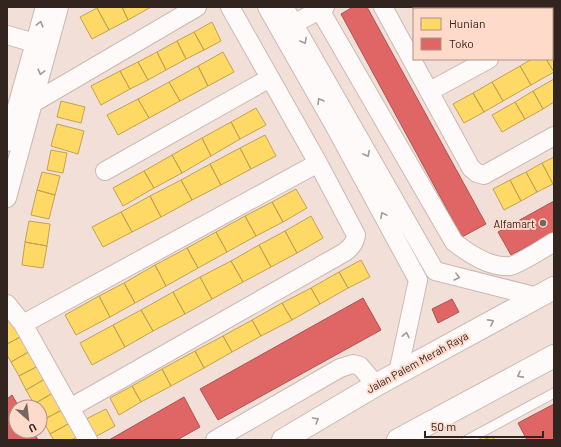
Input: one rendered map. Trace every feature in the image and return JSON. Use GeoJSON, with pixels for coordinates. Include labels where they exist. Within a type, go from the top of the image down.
{"type":"FeatureCollection","features":[{"type":"Feature","properties":{"kind":"street"},"geometry":{"type":"LineString","coordinates":[[7,198],[25,103],[41,45],[45,7]]}},
{"type":"Feature","properties":{"kind":"street"},"geometry":{"type":"LineString","coordinates":[[41,45],[59,7]]}},
{"type":"Feature","properties":{"kind":"street"},"geometry":{"type":"LineString","coordinates":[[7,142],[25,103],[197,7]]}},
{"type":"Feature","properties":{"kind":"street"},"geometry":{"type":"LineString","coordinates":[[70,408],[345,252],[356,240],[356,234],[318,163],[230,7]]}},
{"type":"Feature","properties":{"kind":"street"},"geometry":{"type":"LineString","coordinates":[[383,7],[471,168],[477,173],[484,175],[554,136]]}},
{"type":"Feature","properties":{"kind":"street"},"geometry":{"type":"LineString","coordinates":[[287,27],[323,8],[454,242],[472,256],[495,264],[511,266],[554,242]]}},
{"type":"Feature","properties":{"kind":"street"},"geometry":{"type":"LineString","coordinates":[[279,9],[287,27],[381,194],[435,271]]}},
{"type":"Feature","properties":{"kind":"street"},"geometry":{"type":"LineString","coordinates":[[7,35],[41,45]]}},
{"type":"Feature","properties":{"kind":"street"},"geometry":{"type":"LineString","coordinates":[[430,91],[487,60]]}},
{"type":"Feature","properties":{"kind":"street"},"geometry":{"type":"LineString","coordinates":[[105,171],[270,78]]}},
{"type":"Feature","properties":{"kind":"street"},"geometry":{"type":"LineString","coordinates":[[23,324],[318,163]]}},
{"type":"Feature","properties":{"kind":"street"},"geometry":{"type":"LineString","coordinates":[[381,194],[418,280],[398,373]]}},
{"type":"Feature","properties":{"kind":"street"},"geometry":{"type":"LineString","coordinates":[[418,280],[435,271],[546,292]]}},
{"type":"Feature","properties":{"kind":"street","name":"Jalan Palem Merah Raya"},"geometry":{"type":"LineString","coordinates":[[284,440],[376,385],[546,292]]}},
{"type":"Feature","properties":{"kind":"street"},"geometry":{"type":"LineString","coordinates":[[7,304],[23,324],[88,440]]}},
{"type":"Feature","properties":{"kind":"street"},"geometry":{"type":"LineString","coordinates":[[398,440],[554,356]]}},
{"type":"Feature","properties":{"kind":"street"},"geometry":{"type":"LineString","coordinates":[[215,440],[340,368],[353,364],[360,366],[376,385]]}},
{"type":"Feature","properties":{"kind":"lane"},"geometry":{"type":"LineString","coordinates":[[467,440],[554,393]]}},
{"type":"Feature","properties":{"kind":"building: Hunian"},"geometry":{"type":"Polygon","coordinates":[[[122,7],[128,20],[109,30],[97,8],[122,7]]]}},
{"type":"Feature","properties":{"kind":"building: Hunian"},"geometry":{"type":"Polygon","coordinates":[[[122,7],[151,7],[128,20],[122,7]]]}},
{"type":"Feature","properties":{"kind":"building: Hunian"},"geometry":{"type":"Polygon","coordinates":[[[438,7],[459,8],[439,8],[438,7]]]}},
{"type":"Feature","properties":{"kind":"building: Hunian"},"geometry":{"type":"Polygon","coordinates":[[[496,7],[496,8],[478,8],[496,7]]]}},
{"type":"Feature","properties":{"kind":"building: Hunian"},"geometry":{"type":"Polygon","coordinates":[[[496,7],[515,8],[496,8],[496,7]]]}},
{"type":"Feature","properties":{"kind":"building: Hunian"},"geometry":{"type":"Polygon","coordinates":[[[97,8],[109,30],[92,39],[80,17],[97,8]]]}},
{"type":"Feature","properties":{"kind":"building: Hunian"},"geometry":{"type":"Polygon","coordinates":[[[212,22],[221,41],[204,50],[194,32],[212,22]]]}},
{"type":"Feature","properties":{"kind":"building: Hunian"},"geometry":{"type":"Polygon","coordinates":[[[194,32],[204,50],[186,59],[177,41],[194,32]]]}},
{"type":"Feature","properties":{"kind":"building: Hunian"},"geometry":{"type":"Polygon","coordinates":[[[177,41],[186,59],[166,70],[157,52],[177,41]]]}},
{"type":"Feature","properties":{"kind":"building: Hunian"},"geometry":{"type":"Polygon","coordinates":[[[554,46],[554,72],[547,60],[553,60],[554,46]]]}},
{"type":"Feature","properties":{"kind":"building: Hunian"},"geometry":{"type":"Polygon","coordinates":[[[157,52],[166,70],[148,80],[138,62],[157,52]]]}},
{"type":"Feature","properties":{"kind":"building: Hunian"},"geometry":{"type":"Polygon","coordinates":[[[223,52],[234,72],[208,86],[198,66],[223,52]]]}},
{"type":"Feature","properties":{"kind":"building: Hunian"},"geometry":{"type":"Polygon","coordinates":[[[530,60],[547,60],[554,72],[531,85],[520,66],[530,60]]]}},
{"type":"Feature","properties":{"kind":"building: Hunian"},"geometry":{"type":"Polygon","coordinates":[[[138,62],[148,80],[130,89],[120,71],[138,62]]]}},
{"type":"Feature","properties":{"kind":"building: Hunian"},"geometry":{"type":"Polygon","coordinates":[[[198,66],[208,86],[180,101],[169,82],[198,66]]]}},
{"type":"Feature","properties":{"kind":"building: Hunian"},"geometry":{"type":"Polygon","coordinates":[[[520,66],[531,85],[503,101],[492,82],[520,66]]]}},
{"type":"Feature","properties":{"kind":"building: Hunian"},"geometry":{"type":"Polygon","coordinates":[[[120,71],[130,89],[101,105],[91,86],[120,71]]]}},
{"type":"Feature","properties":{"kind":"building: Hunian"},"geometry":{"type":"Polygon","coordinates":[[[554,79],[554,102],[543,109],[533,91],[554,79]]]}},
{"type":"Feature","properties":{"kind":"building: Hunian"},"geometry":{"type":"Polygon","coordinates":[[[169,82],[180,101],[149,118],[138,99],[169,82]]]}},
{"type":"Feature","properties":{"kind":"building: Hunian"},"geometry":{"type":"Polygon","coordinates":[[[492,82],[503,101],[484,112],[473,93],[492,82]]]}},
{"type":"Feature","properties":{"kind":"building: Hunian"},"geometry":{"type":"Polygon","coordinates":[[[533,91],[543,109],[525,119],[515,102],[533,91]]]}},
{"type":"Feature","properties":{"kind":"building: Hunian"},"geometry":{"type":"Polygon","coordinates":[[[473,93],[484,112],[464,123],[453,104],[473,93]]]}},
{"type":"Feature","properties":{"kind":"building: Hunian"},"geometry":{"type":"Polygon","coordinates":[[[138,99],[149,118],[118,135],[107,115],[138,99]]]}},
{"type":"Feature","properties":{"kind":"building: Hunian"},"geometry":{"type":"Polygon","coordinates":[[[61,101],[85,107],[81,123],[57,117],[61,101]]]}},
{"type":"Feature","properties":{"kind":"building: Hunian"},"geometry":{"type":"Polygon","coordinates":[[[515,102],[525,119],[502,132],[492,115],[515,102]]]}},
{"type":"Feature","properties":{"kind":"building: Hunian"},"geometry":{"type":"Polygon","coordinates":[[[256,108],[266,125],[240,139],[231,122],[256,108]]]}},
{"type":"Feature","properties":{"kind":"building: Hunian"},"geometry":{"type":"Polygon","coordinates":[[[231,122],[240,139],[211,156],[202,138],[231,122]]]}},
{"type":"Feature","properties":{"kind":"building: Hunian"},"geometry":{"type":"Polygon","coordinates":[[[57,124],[84,131],[78,154],[51,146],[57,124]]]}},
{"type":"Feature","properties":{"kind":"building: Hunian"},"geometry":{"type":"Polygon","coordinates":[[[265,135],[276,156],[251,169],[240,148],[265,135]]]}},
{"type":"Feature","properties":{"kind":"building: Hunian"},"geometry":{"type":"Polygon","coordinates":[[[202,138],[211,156],[182,173],[172,155],[202,138]]]}},
{"type":"Feature","properties":{"kind":"building: Hunian"},"geometry":{"type":"Polygon","coordinates":[[[240,148],[251,169],[221,185],[210,164],[240,148]]]}},
{"type":"Feature","properties":{"kind":"building: Hunian"},"geometry":{"type":"Polygon","coordinates":[[[51,150],[67,153],[63,173],[47,170],[51,150]]]}},
{"type":"Feature","properties":{"kind":"building: Hunian"},"geometry":{"type":"Polygon","coordinates":[[[172,155],[182,173],[154,188],[144,171],[172,155]]]}},
{"type":"Feature","properties":{"kind":"building: Hunian"},"geometry":{"type":"Polygon","coordinates":[[[554,157],[554,183],[553,184],[542,163],[554,157]]]}},
{"type":"Feature","properties":{"kind":"building: Hunian"},"geometry":{"type":"Polygon","coordinates":[[[542,163],[553,184],[537,192],[526,172],[542,163]]]}},
{"type":"Feature","properties":{"kind":"building: Hunian"},"geometry":{"type":"Polygon","coordinates":[[[210,164],[221,185],[192,200],[181,180],[210,164]]]}},
{"type":"Feature","properties":{"kind":"building: Hunian"},"geometry":{"type":"Polygon","coordinates":[[[144,171],[154,188],[123,206],[113,188],[144,171]]]}},
{"type":"Feature","properties":{"kind":"building: Hunian"},"geometry":{"type":"Polygon","coordinates":[[[42,172],[60,176],[55,195],[37,190],[42,172]]]}},
{"type":"Feature","properties":{"kind":"building: Hunian"},"geometry":{"type":"Polygon","coordinates":[[[526,172],[537,192],[521,201],[510,180],[526,172]]]}},
{"type":"Feature","properties":{"kind":"building: Hunian"},"geometry":{"type":"Polygon","coordinates":[[[181,180],[192,200],[161,217],[150,196],[181,180]]]}},
{"type":"Feature","properties":{"kind":"building: Hunian"},"geometry":{"type":"Polygon","coordinates":[[[510,180],[521,201],[504,210],[493,189],[510,180]]]}},
{"type":"Feature","properties":{"kind":"building: Hunian"},"geometry":{"type":"Polygon","coordinates":[[[296,189],[307,208],[283,222],[272,202],[296,189]]]}},
{"type":"Feature","properties":{"kind":"building: Hunian"},"geometry":{"type":"Polygon","coordinates":[[[37,190],[55,195],[49,219],[31,215],[37,190]]]}},
{"type":"Feature","properties":{"kind":"building: Hunian"},"geometry":{"type":"Polygon","coordinates":[[[150,196],[161,217],[132,232],[121,212],[150,196]]]}},
{"type":"Feature","properties":{"kind":"building: Hunian"},"geometry":{"type":"Polygon","coordinates":[[[272,202],[283,222],[256,236],[245,216],[272,202]]]}},
{"type":"Feature","properties":{"kind":"building: Hunian"},"geometry":{"type":"Polygon","coordinates":[[[121,212],[132,232],[103,247],[92,227],[121,212]]]}},
{"type":"Feature","properties":{"kind":"building: Hunian"},"geometry":{"type":"Polygon","coordinates":[[[245,216],[256,236],[227,252],[216,232],[245,216]]]}},
{"type":"Feature","properties":{"kind":"building: Hunian"},"geometry":{"type":"Polygon","coordinates":[[[311,216],[323,238],[297,253],[285,231],[311,216]]]}},
{"type":"Feature","properties":{"kind":"building: Hunian"},"geometry":{"type":"Polygon","coordinates":[[[29,221],[50,224],[47,246],[25,242],[29,221]]]}},
{"type":"Feature","properties":{"kind":"building: Hunian"},"geometry":{"type":"Polygon","coordinates":[[[285,231],[297,253],[271,267],[259,245],[285,231]]]}},
{"type":"Feature","properties":{"kind":"building: Hunian"},"geometry":{"type":"Polygon","coordinates":[[[216,232],[227,252],[198,268],[187,248],[216,232]]]}},
{"type":"Feature","properties":{"kind":"building: Hunian"},"geometry":{"type":"Polygon","coordinates":[[[25,242],[47,246],[43,268],[22,265],[25,242]]]}},
{"type":"Feature","properties":{"kind":"building: Hunian"},"geometry":{"type":"Polygon","coordinates":[[[259,245],[271,267],[243,282],[231,261],[259,245]]]}},
{"type":"Feature","properties":{"kind":"building: Hunian"},"geometry":{"type":"Polygon","coordinates":[[[187,248],[198,268],[166,286],[155,265],[187,248]]]}},
{"type":"Feature","properties":{"kind":"building: Hunian"},"geometry":{"type":"Polygon","coordinates":[[[361,260],[370,277],[348,288],[339,272],[361,260]]]}},
{"type":"Feature","properties":{"kind":"building: Hunian"},"geometry":{"type":"Polygon","coordinates":[[[231,261],[243,282],[212,299],[200,277],[231,261]]]}},
{"type":"Feature","properties":{"kind":"building: Hunian"},"geometry":{"type":"Polygon","coordinates":[[[155,265],[166,286],[135,303],[124,283],[155,265]]]}},
{"type":"Feature","properties":{"kind":"building: Hunian"},"geometry":{"type":"Polygon","coordinates":[[[339,272],[348,288],[320,304],[311,288],[339,272]]]}},
{"type":"Feature","properties":{"kind":"building: Hunian"},"geometry":{"type":"Polygon","coordinates":[[[200,277],[212,299],[185,314],[173,292],[200,277]]]}},
{"type":"Feature","properties":{"kind":"building: Hunian"},"geometry":{"type":"Polygon","coordinates":[[[124,283],[135,303],[110,317],[99,296],[124,283]]]}},
{"type":"Feature","properties":{"kind":"building: Hunian"},"geometry":{"type":"Polygon","coordinates":[[[311,288],[320,304],[292,320],[282,303],[311,288]]]}},
{"type":"Feature","properties":{"kind":"building: Hunian"},"geometry":{"type":"Polygon","coordinates":[[[173,292],[185,314],[153,331],[141,310],[173,292]]]}},
{"type":"Feature","properties":{"kind":"building: Hunian"},"geometry":{"type":"Polygon","coordinates":[[[99,296],[110,317],[76,335],[65,315],[99,296]]]}},
{"type":"Feature","properties":{"kind":"building: Hunian"},"geometry":{"type":"Polygon","coordinates":[[[282,303],[292,320],[261,336],[252,320],[282,303]]]}},
{"type":"Feature","properties":{"kind":"building: Hunian"},"geometry":{"type":"Polygon","coordinates":[[[141,310],[153,331],[125,347],[113,325],[141,310]]]}},
{"type":"Feature","properties":{"kind":"building: Hunian"},"geometry":{"type":"Polygon","coordinates":[[[12,318],[22,336],[7,344],[7,321],[12,318]]]}},
{"type":"Feature","properties":{"kind":"building: Hunian"},"geometry":{"type":"Polygon","coordinates":[[[252,320],[261,336],[232,352],[223,336],[252,320]]]}},
{"type":"Feature","properties":{"kind":"building: Hunian"},"geometry":{"type":"Polygon","coordinates":[[[113,325],[125,347],[92,365],[80,343],[113,325]]]}},
{"type":"Feature","properties":{"kind":"building: Hunian"},"geometry":{"type":"Polygon","coordinates":[[[22,336],[30,351],[11,362],[7,355],[7,344],[22,336]]]}},
{"type":"Feature","properties":{"kind":"building: Hunian"},"geometry":{"type":"Polygon","coordinates":[[[223,336],[232,352],[204,368],[195,351],[223,336]]]}},
{"type":"Feature","properties":{"kind":"building: Hunian"},"geometry":{"type":"Polygon","coordinates":[[[30,351],[38,366],[19,376],[11,362],[30,351]]]}},
{"type":"Feature","properties":{"kind":"building: Hunian"},"geometry":{"type":"Polygon","coordinates":[[[195,351],[204,368],[171,386],[162,369],[195,351]]]}},
{"type":"Feature","properties":{"kind":"building: Hunian"},"geometry":{"type":"Polygon","coordinates":[[[38,366],[45,379],[26,390],[19,376],[38,366]]]}},
{"type":"Feature","properties":{"kind":"building: Hunian"},"geometry":{"type":"Polygon","coordinates":[[[162,369],[171,386],[141,402],[132,386],[162,369]]]}},
{"type":"Feature","properties":{"kind":"building: Hunian"},"geometry":{"type":"Polygon","coordinates":[[[45,379],[53,393],[43,399],[31,399],[26,390],[45,379]]]}},
{"type":"Feature","properties":{"kind":"building: Hunian"},"geometry":{"type":"Polygon","coordinates":[[[132,386],[141,402],[119,415],[110,398],[132,386]]]}},
{"type":"Feature","properties":{"kind":"building: Hunian"},"geometry":{"type":"Polygon","coordinates":[[[53,393],[62,410],[48,417],[48,399],[43,399],[53,393]]]}},
{"type":"Feature","properties":{"kind":"building: Hunian"},"geometry":{"type":"Polygon","coordinates":[[[106,409],[115,426],[95,437],[86,419],[106,409]]]}},
{"type":"Feature","properties":{"kind":"building: Hunian"},"geometry":{"type":"Polygon","coordinates":[[[62,410],[70,423],[50,434],[48,430],[48,417],[62,410]]]}},
{"type":"Feature","properties":{"kind":"building: Hunian"},"geometry":{"type":"Polygon","coordinates":[[[70,423],[77,437],[71,440],[54,440],[50,434],[70,423]]]}},
{"type":"Feature","properties":{"kind":"building: Hunian"},"geometry":{"type":"Polygon","coordinates":[[[493,436],[494,440],[483,440],[493,436]]]}},
{"type":"Feature","properties":{"kind":"building: Toko"},"geometry":{"type":"Polygon","coordinates":[[[353,7],[367,7],[486,224],[462,237],[341,14],[353,7]]]}},
{"type":"Feature","properties":{"kind":"building: Toko"},"geometry":{"type":"Polygon","coordinates":[[[554,201],[554,232],[511,255],[498,232],[554,201]]]}},
{"type":"Feature","properties":{"kind":"building: Toko"},"geometry":{"type":"Polygon","coordinates":[[[363,298],[381,330],[218,420],[200,389],[363,298]]]}},
{"type":"Feature","properties":{"kind":"building: Toko"},"geometry":{"type":"Polygon","coordinates":[[[452,299],[459,312],[438,323],[432,309],[452,299]]]}},
{"type":"Feature","properties":{"kind":"building: Toko"},"geometry":{"type":"Polygon","coordinates":[[[12,395],[14,399],[8,399],[8,439],[38,440],[7,440],[7,399],[12,395]]]}},
{"type":"Feature","properties":{"kind":"building: Toko"},"geometry":{"type":"Polygon","coordinates":[[[184,397],[200,427],[177,440],[109,440],[184,397]]]}},
{"type":"Feature","properties":{"kind":"building: Toko"},"geometry":{"type":"Polygon","coordinates":[[[554,404],[554,440],[527,440],[518,423],[554,404]]]}},
{"type":"Feature","properties":{"kind":"place","name":"Alfamart"},"geometry":{"type":"Point","coordinates":[543,223]}}]}
